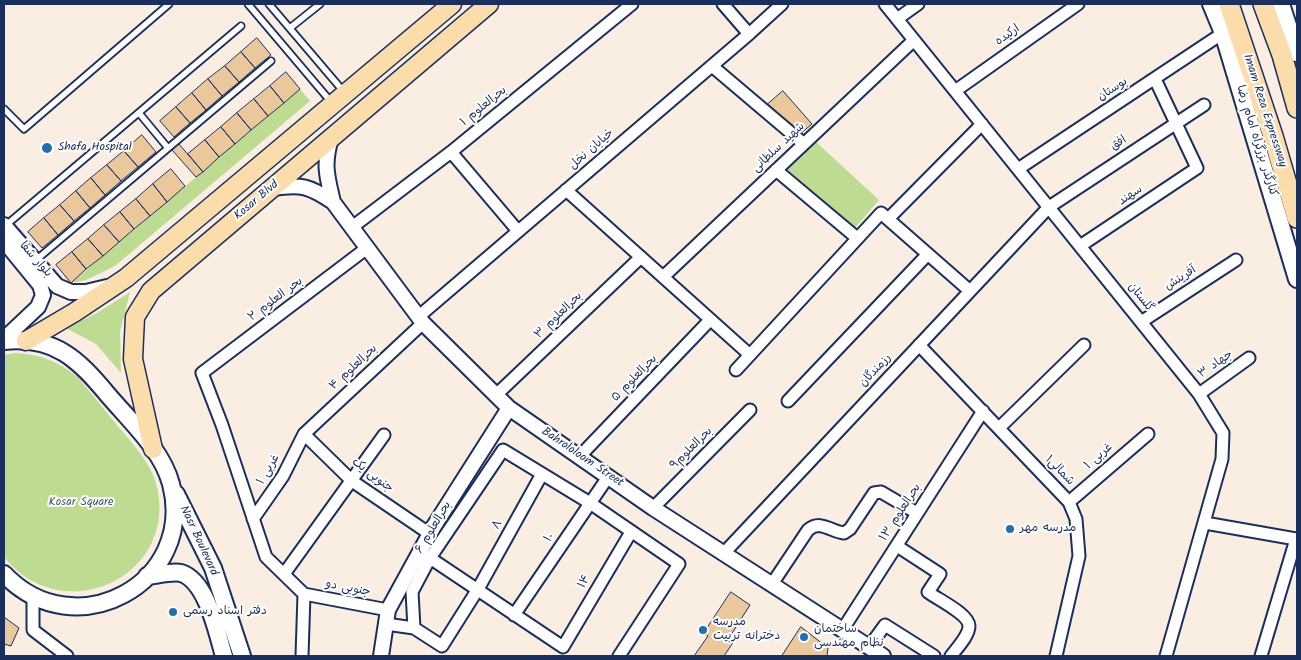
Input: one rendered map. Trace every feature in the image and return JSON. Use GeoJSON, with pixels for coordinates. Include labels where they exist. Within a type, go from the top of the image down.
{"type":"FeatureCollection","features":[{"type":"Feature","properties":{"kind":"highway","name":"Imam Reza Expressway"},"geometry":{"type":"LineString","coordinates":[[1229,4],[1273,136],[1288,208]]}},
{"type":"Feature","properties":{"kind":"highway"},"geometry":{"type":"LineString","coordinates":[[1263,4],[1282,55],[1297,108]]}},
{"type":"Feature","properties":{"kind":"main road","name":"Kosar Blvd"},"geometry":{"type":"LineString","coordinates":[[26,341],[75,312],[126,278],[452,4]]}},
{"type":"Feature","properties":{"kind":"main road","name":"Kosar Blvd"},"geometry":{"type":"LineString","coordinates":[[153,449],[133,359],[135,317],[151,291],[489,4]]}},
{"type":"Feature","properties":{"kind":"main road","name":"کنارگذر بزرگراه امام رضا"},"geometry":{"type":"LineString","coordinates":[[1211,4],[1288,208],[1297,279]]}},
{"type":"Feature","properties":{"kind":"main road"},"geometry":{"type":"LineString","coordinates":[[1281,4],[1297,53]]}},
{"type":"Feature","properties":{"kind":"main road"},"geometry":{"type":"LineString","coordinates":[[4,340],[26,341],[52,346],[84,367],[161,460],[171,484],[174,509],[171,535],[160,559],[147,576],[124,595],[86,607],[60,606],[33,597],[14,584],[4,574]]}},
{"type":"Feature","properties":{"kind":"main road","name":"Nasr Boulevard"},"geometry":{"type":"LineString","coordinates":[[171,484],[213,568],[242,656]]}},
{"type":"Feature","properties":{"kind":"main road","name":"Nasr Boulevard"},"geometry":{"type":"LineString","coordinates":[[147,576],[180,573],[192,579],[202,591],[224,656]]}},
{"type":"Feature","properties":{"kind":"street","name":"بحرالعلوم ۱"},"geometry":{"type":"LineString","coordinates":[[351,228],[451,152],[632,4]]}},
{"type":"Feature","properties":{"kind":"street"},"geometry":{"type":"LineString","coordinates":[[723,4],[750,34]]}},
{"type":"Feature","properties":{"kind":"street","name":"خیابان نخل"},"geometry":{"type":"LineString","coordinates":[[421,320],[518,231],[750,34],[782,4]]}},
{"type":"Feature","properties":{"kind":"street","name":"گلستان"},"geometry":{"type":"LineString","coordinates":[[885,4],[1199,394],[1223,433],[1222,459],[1166,656]]}},
{"type":"Feature","properties":{"kind":"street"},"geometry":{"type":"LineString","coordinates":[[898,19],[918,4]]}},
{"type":"Feature","properties":{"kind":"street","name":"ارکیده"},"geometry":{"type":"LineString","coordinates":[[955,90],[1078,4]]}},
{"type":"Feature","properties":{"kind":"street","name":"بوستان"},"geometry":{"type":"LineString","coordinates":[[1018,169],[1223,33]]}},
{"type":"Feature","properties":{"kind":"street","name":"شهید سلطانی"},"geometry":{"type":"LineString","coordinates":[[663,277],[914,40]]}},
{"type":"Feature","properties":{"kind":"street"},"geometry":{"type":"LineString","coordinates":[[712,66],[804,144]]}},
{"type":"Feature","properties":{"kind":"street"},"geometry":{"type":"LineString","coordinates":[[1155,79],[1176,123]]}},
{"type":"Feature","properties":{"kind":"street","name":"افق"},"geometry":{"type":"LineString","coordinates":[[1049,207],[1204,105]]}},
{"type":"Feature","properties":{"kind":"street","name":"سهند"},"geometry":{"type":"LineString","coordinates":[[1080,246],[1197,168],[1176,123]]}},
{"type":"Feature","properties":{"kind":"street"},"geometry":{"type":"LineString","coordinates":[[888,219],[982,124]]}},
{"type":"Feature","properties":{"kind":"street"},"geometry":{"type":"LineString","coordinates":[[330,138],[326,156],[327,173],[333,202]]}},
{"type":"Feature","properties":{"kind":"street"},"geometry":{"type":"LineString","coordinates":[[451,152],[518,231]]}},
{"type":"Feature","properties":{"kind":"street"},"geometry":{"type":"LineString","coordinates":[[776,170],[857,238]]}},
{"type":"Feature","properties":{"kind":"street"},"geometry":{"type":"LineString","coordinates":[[274,188],[295,185],[314,190],[333,202]]}},
{"type":"Feature","properties":{"kind":"street"},"geometry":{"type":"LineString","coordinates":[[566,190],[750,355]]}},
{"type":"Feature","properties":{"kind":"street","name":"Bahrololoom Street"},"geometry":{"type":"LineString","coordinates":[[333,202],[421,320],[509,408],[653,508],[843,629],[868,649],[883,656]]}},
{"type":"Feature","properties":{"kind":"street","name":"رزمندگان"},"geometry":{"type":"LineString","coordinates":[[724,553],[1049,207]]}},
{"type":"Feature","properties":{"kind":"street"},"geometry":{"type":"LineString","coordinates":[[736,370],[881,213],[970,291]]}},
{"type":"Feature","properties":{"kind":"street","name":"بلوار شفا"},"geometry":{"type":"LineString","coordinates":[[4,225],[57,286],[71,292],[86,292],[105,288],[126,278]]}},
{"type":"Feature","properties":{"kind":"street","name":"بلوار شفا"},"geometry":{"type":"LineString","coordinates":[[4,241],[40,285],[43,295],[38,307],[4,340]]}},
{"type":"Feature","properties":{"kind":"street","name":"بحر العلوم ۲"},"geometry":{"type":"LineString","coordinates":[[253,519],[222,425],[202,373],[367,248]]}},
{"type":"Feature","properties":{"kind":"street"},"geometry":{"type":"LineString","coordinates":[[788,401],[928,254]]}},
{"type":"Feature","properties":{"kind":"street","name":"بحرالعلوم ۳"},"geometry":{"type":"LineString","coordinates":[[495,396],[641,257]]}},
{"type":"Feature","properties":{"kind":"street","name":"آفرینش"},"geometry":{"type":"LineString","coordinates":[[1141,322],[1236,260]]}},
{"type":"Feature","properties":{"kind":"street","name":"بحرالعلوم ۴"},"geometry":{"type":"LineString","coordinates":[[304,434],[421,320]]}},
{"type":"Feature","properties":{"kind":"street","name":"بحرالعلوم ۵"},"geometry":{"type":"LineString","coordinates":[[579,457],[710,320]]}},
{"type":"Feature","properties":{"kind":"street","name":"شمالی۱"},"geometry":{"type":"LineString","coordinates":[[919,345],[1069,502],[1076,520],[1079,556],[1056,656]]}},
{"type":"Feature","properties":{"kind":"street"},"geometry":{"type":"LineString","coordinates":[[998,428],[1084,345]]}},
{"type":"Feature","properties":{"kind":"street","name":"جهاد ۳"},"geometry":{"type":"LineString","coordinates":[[1199,394],[1249,358]]}},
{"type":"Feature","properties":{"kind":"street","name":"بحرالعلوم ۶"},"geometry":{"type":"LineString","coordinates":[[381,656],[388,610],[430,534],[509,408]]}},
{"type":"Feature","properties":{"kind":"street","name":"بحرالعلوم۹"},"geometry":{"type":"LineString","coordinates":[[653,508],[750,410]]}},
{"type":"Feature","properties":{"kind":"street","name":"بحرالعلوم ۱۳"},"geometry":{"type":"LineString","coordinates":[[843,629],[983,411]]}},
{"type":"Feature","properties":{"kind":"street","name":"جنوبی یک"},"geometry":{"type":"LineString","coordinates":[[304,434],[352,481],[430,534]]}},
{"type":"Feature","properties":{"kind":"street","name":"غربی ۱"},"geometry":{"type":"LineString","coordinates":[[253,519],[283,476],[304,434]]}},
{"type":"Feature","properties":{"kind":"street","name":"غربی ۱"},"geometry":{"type":"LineString","coordinates":[[1069,502],[1148,434]]}},
{"type":"Feature","properties":{"kind":"street"},"geometry":{"type":"LineString","coordinates":[[284,574],[384,435]]}},
{"type":"Feature","properties":{"kind":"street"},"geometry":{"type":"LineString","coordinates":[[386,624],[414,628],[412,592],[430,558],[503,450],[590,503],[679,564],[619,656]]}},
{"type":"Feature","properties":{"kind":"street","name":"۸"},"geometry":{"type":"LineString","coordinates":[[414,628],[442,646],[478,589],[542,474]]}},
{"type":"Feature","properties":{"kind":"street","name":"۱۰"},"geometry":{"type":"LineString","coordinates":[[514,614],[608,477]]}},
{"type":"Feature","properties":{"kind":"street"},"geometry":{"type":"LineString","coordinates":[[772,584],[808,530],[814,525],[821,525],[844,533],[850,529],[874,493],[881,492],[918,514]]}},
{"type":"Feature","properties":{"kind":"street"},"geometry":{"type":"LineString","coordinates":[[253,519],[266,557],[304,594],[302,656]]}},
{"type":"Feature","properties":{"kind":"street"},"geometry":{"type":"LineString","coordinates":[[1205,523],[1296,540],[1261,656]]}},
{"type":"Feature","properties":{"kind":"street","name":"۱۴"},"geometry":{"type":"LineString","coordinates":[[514,614],[563,647],[630,532]]}},
{"type":"Feature","properties":{"kind":"street"},"geometry":{"type":"LineString","coordinates":[[897,546],[940,574],[928,592],[962,614],[969,626],[967,633],[951,656]]}},
{"type":"Feature","properties":{"kind":"street"},"geometry":{"type":"LineString","coordinates":[[430,558],[514,614]]}},
{"type":"Feature","properties":{"kind":"street","name":"جنوبی دو"},"geometry":{"type":"LineString","coordinates":[[304,594],[388,610]]}},
{"type":"Feature","properties":{"kind":"street"},"geometry":{"type":"LineString","coordinates":[[33,597],[33,630],[67,656]]}},
{"type":"Feature","properties":{"kind":"street"},"geometry":{"type":"LineString","coordinates":[[868,649],[885,625],[934,656]]}},
{"type":"Feature","properties":{"kind":"lane"},"geometry":{"type":"LineString","coordinates":[[4,108],[24,129],[169,4]]}},
{"type":"Feature","properties":{"kind":"lane"},"geometry":{"type":"LineString","coordinates":[[248,4],[339,99]]}},
{"type":"Feature","properties":{"kind":"lane"},"geometry":{"type":"LineString","coordinates":[[270,4],[290,28],[339,99]]}},
{"type":"Feature","properties":{"kind":"lane"},"geometry":{"type":"LineString","coordinates":[[290,28],[320,4]]}},
{"type":"Feature","properties":{"kind":"lane"},"geometry":{"type":"LineString","coordinates":[[4,225],[241,26]]}},
{"type":"Feature","properties":{"kind":"lane"},"geometry":{"type":"LineString","coordinates":[[35,261],[271,61]]}},
{"type":"Feature","properties":{"kind":"lane"},"geometry":{"type":"LineString","coordinates":[[138,113],[168,148]]}},
{"type":"Feature","properties":{"kind":"green space"},"geometry":{"type":"Polygon","coordinates":[[[300,89],[310,101],[115,266],[86,280],[71,283],[300,89]]]}},
{"type":"Feature","properties":{"kind":"green space"},"geometry":{"type":"Polygon","coordinates":[[[815,141],[879,200],[855,228],[786,168],[815,141]]]}},
{"type":"Feature","properties":{"kind":"green space"},"geometry":{"type":"Polygon","coordinates":[[[130,292],[120,332],[121,373],[96,344],[66,328],[97,313],[130,292]]]}},
{"type":"Feature","properties":{"kind":"green space","name":"Kosar Square"},"geometry":{"type":"Polygon","coordinates":[[[15,353],[48,359],[77,377],[139,452],[153,475],[156,483],[159,515],[151,544],[135,566],[112,582],[85,591],[57,590],[29,579],[4,557],[4,355],[15,353]]]}},
{"type":"Feature","properties":{"kind":"building"},"geometry":{"type":"Polygon","coordinates":[[[257,38],[271,55],[255,68],[241,52],[257,38]]]}},
{"type":"Feature","properties":{"kind":"building"},"geometry":{"type":"Polygon","coordinates":[[[241,52],[255,68],[239,82],[225,66],[241,52]]]}},
{"type":"Feature","properties":{"kind":"building"},"geometry":{"type":"Polygon","coordinates":[[[225,66],[239,82],[222,96],[208,79],[225,66]]]}},
{"type":"Feature","properties":{"kind":"building"},"geometry":{"type":"Polygon","coordinates":[[[286,72],[300,89],[284,103],[270,86],[286,72]]]}},
{"type":"Feature","properties":{"kind":"building"},"geometry":{"type":"Polygon","coordinates":[[[208,79],[222,96],[206,110],[192,93],[208,79]]]}},
{"type":"Feature","properties":{"kind":"building"},"geometry":{"type":"Polygon","coordinates":[[[270,86],[284,103],[268,116],[254,99],[270,86]]]}},
{"type":"Feature","properties":{"kind":"building"},"geometry":{"type":"Polygon","coordinates":[[[783,91],[812,124],[800,134],[767,105],[783,91]]]}},
{"type":"Feature","properties":{"kind":"building"},"geometry":{"type":"Polygon","coordinates":[[[192,93],[206,110],[190,123],[176,107],[192,93]]]}},
{"type":"Feature","properties":{"kind":"building"},"geometry":{"type":"Polygon","coordinates":[[[254,99],[268,116],[251,130],[237,113],[254,99]]]}},
{"type":"Feature","properties":{"kind":"building"},"geometry":{"type":"Polygon","coordinates":[[[176,107],[190,123],[174,137],[160,121],[176,107]]]}},
{"type":"Feature","properties":{"kind":"building"},"geometry":{"type":"Polygon","coordinates":[[[237,113],[251,130],[235,144],[221,127],[237,113]]]}},
{"type":"Feature","properties":{"kind":"building"},"geometry":{"type":"Polygon","coordinates":[[[221,127],[235,144],[219,157],[205,140],[221,127]]]}},
{"type":"Feature","properties":{"kind":"building"},"geometry":{"type":"Polygon","coordinates":[[[142,135],[156,152],[138,167],[124,151],[142,135]]]}},
{"type":"Feature","properties":{"kind":"building"},"geometry":{"type":"Polygon","coordinates":[[[205,140],[219,157],[203,172],[188,154],[205,140]]]}},
{"type":"Feature","properties":{"kind":"building"},"geometry":{"type":"Polygon","coordinates":[[[179,144],[203,172],[196,177],[172,150],[179,144]]]}},
{"type":"Feature","properties":{"kind":"building"},"geometry":{"type":"Polygon","coordinates":[[[124,151],[138,167],[121,181],[107,165],[124,151]]]}},
{"type":"Feature","properties":{"kind":"building"},"geometry":{"type":"Polygon","coordinates":[[[107,165],[121,181],[105,195],[91,178],[107,165]]]}},
{"type":"Feature","properties":{"kind":"building"},"geometry":{"type":"Polygon","coordinates":[[[171,169],[185,186],[167,202],[153,184],[171,169]]]}},
{"type":"Feature","properties":{"kind":"building"},"geometry":{"type":"Polygon","coordinates":[[[91,178],[105,195],[90,208],[76,191],[91,178]]]}},
{"type":"Feature","properties":{"kind":"building"},"geometry":{"type":"Polygon","coordinates":[[[153,184],[167,202],[150,216],[136,199],[153,184]]]}},
{"type":"Feature","properties":{"kind":"building"},"geometry":{"type":"Polygon","coordinates":[[[76,191],[90,208],[74,221],[60,205],[76,191]]]}},
{"type":"Feature","properties":{"kind":"building"},"geometry":{"type":"Polygon","coordinates":[[[136,199],[150,216],[134,229],[120,212],[136,199]]]}},
{"type":"Feature","properties":{"kind":"building"},"geometry":{"type":"Polygon","coordinates":[[[60,205],[74,221],[58,235],[44,218],[60,205]]]}},
{"type":"Feature","properties":{"kind":"building"},"geometry":{"type":"Polygon","coordinates":[[[120,212],[134,229],[119,242],[104,225],[120,212]]]}},
{"type":"Feature","properties":{"kind":"building"},"geometry":{"type":"Polygon","coordinates":[[[44,218],[58,235],[42,248],[28,232],[44,218]]]}},
{"type":"Feature","properties":{"kind":"building"},"geometry":{"type":"Polygon","coordinates":[[[104,225],[119,242],[103,256],[88,239],[104,225]]]}},
{"type":"Feature","properties":{"kind":"building"},"geometry":{"type":"Polygon","coordinates":[[[88,239],[103,256],[86,269],[72,252],[88,239]]]}},
{"type":"Feature","properties":{"kind":"building"},"geometry":{"type":"Polygon","coordinates":[[[72,252],[86,269],[71,283],[56,265],[72,252]]]}},
{"type":"Feature","properties":{"kind":"building"},"geometry":{"type":"Polygon","coordinates":[[[731,592],[750,605],[729,638],[734,641],[724,656],[694,656],[708,636],[704,633],[731,592]]]}},
{"type":"Feature","properties":{"kind":"building"},"geometry":{"type":"Polygon","coordinates":[[[4,617],[19,628],[11,646],[4,644],[4,617]]]}},
{"type":"Feature","properties":{"kind":"building","name":"ساختمان نظام مهندسی"},"geometry":{"type":"Polygon","coordinates":[[[801,627],[828,648],[827,656],[782,656],[801,627]]]}},
{"type":"Feature","properties":{"kind":"place","name":"Shafa Hospital"},"geometry":{"type":"Point","coordinates":[47,148]}},
{"type":"Feature","properties":{"kind":"place","name":"مدرسه مهر"},"geometry":{"type":"Point","coordinates":[1010,529]}},
{"type":"Feature","properties":{"kind":"place","name":"دفتر اسناد رسمی"},"geometry":{"type":"Point","coordinates":[173,612]}},
{"type":"Feature","properties":{"kind":"place","name":"مدرسه دخترانه تربیت"},"geometry":{"type":"Point","coordinates":[703,630]}},
{"type":"Feature","properties":{"kind":"place","name":"ساختمان نظام مهندسی"},"geometry":{"type":"Point","coordinates":[804,637]}}]}
